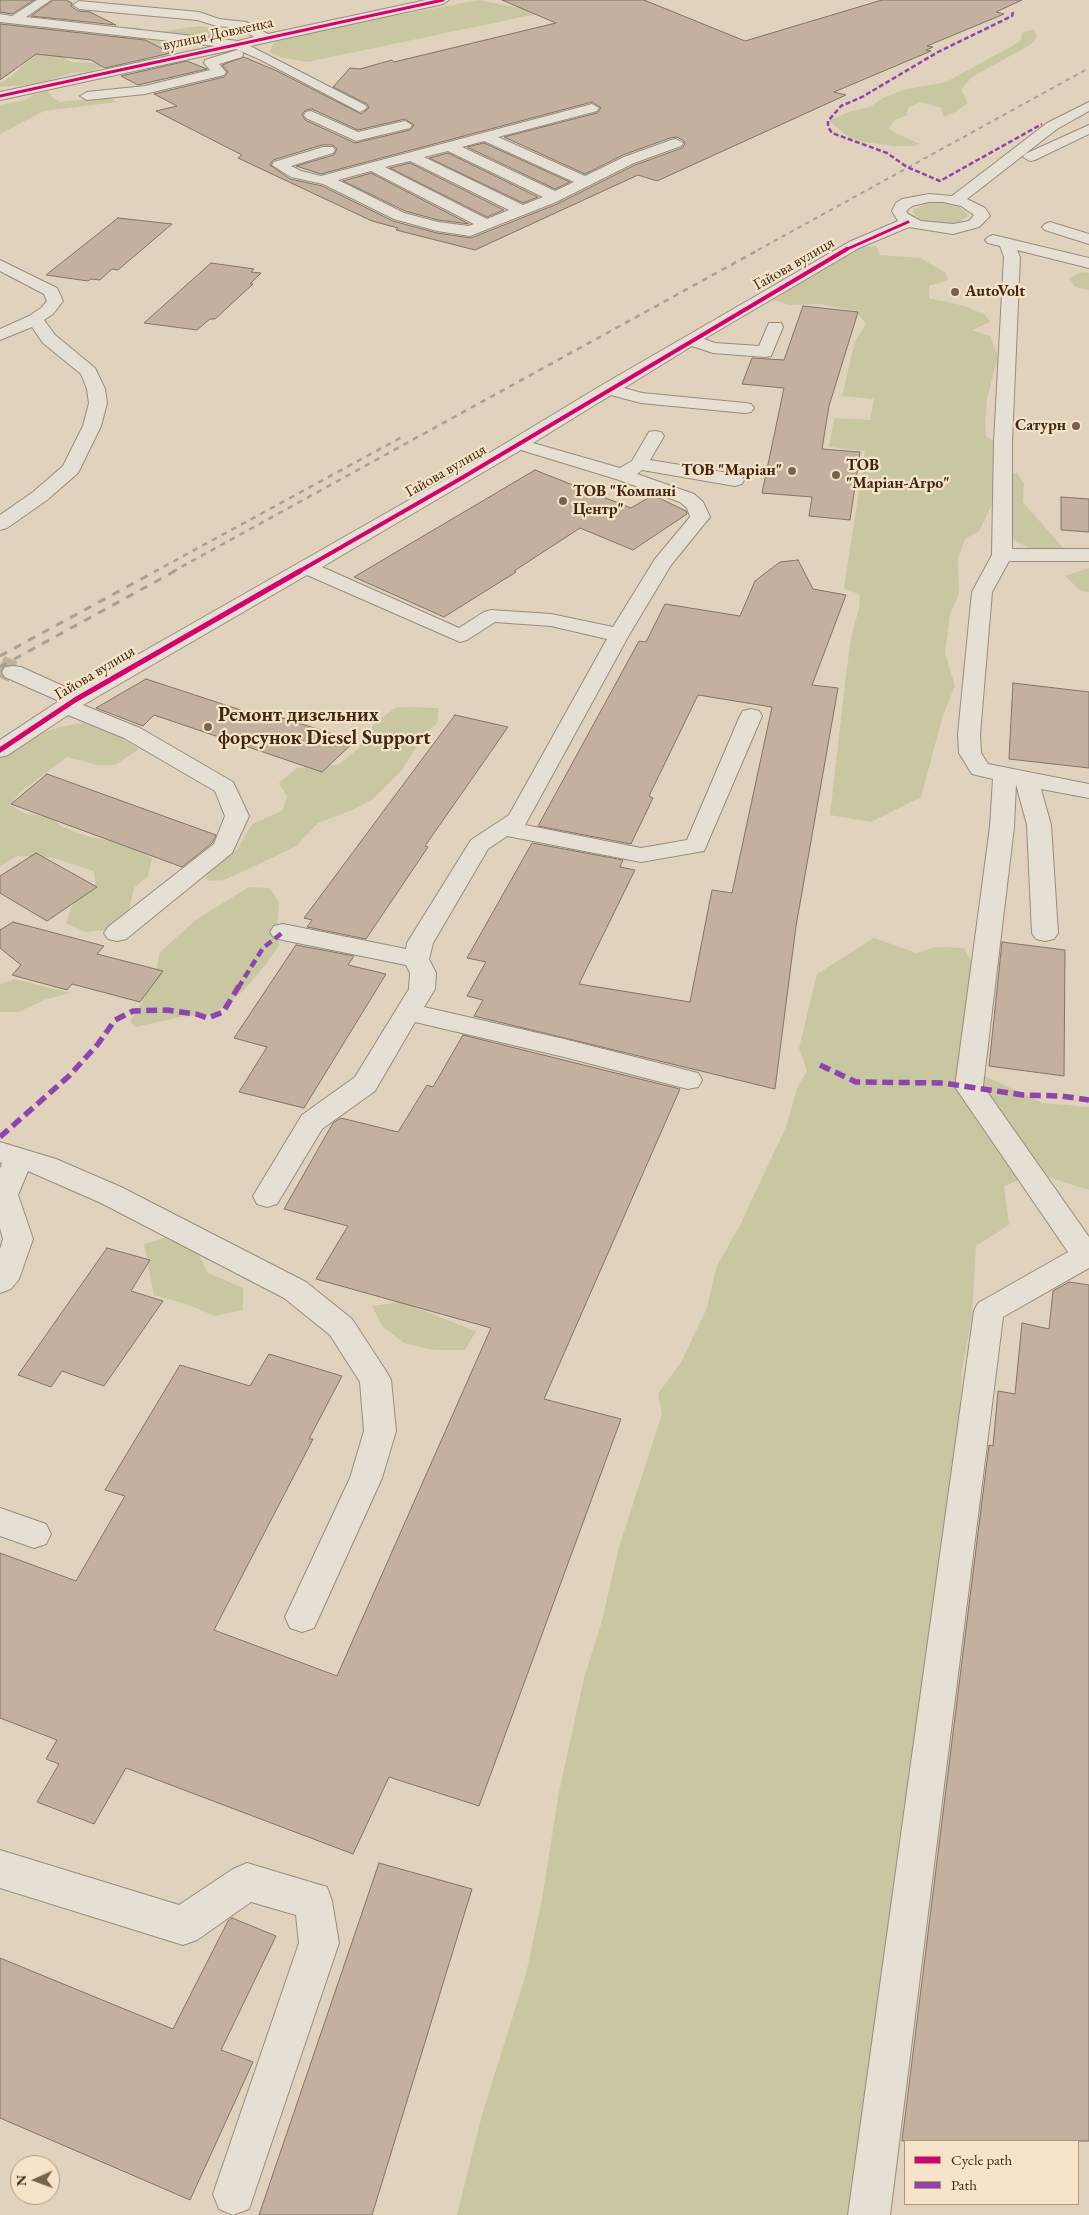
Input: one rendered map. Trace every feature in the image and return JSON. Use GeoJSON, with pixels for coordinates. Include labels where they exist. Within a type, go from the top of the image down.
{"type":"FeatureCollection","features":[{"type":"Feature","properties":{"kind":"street"},"geometry":{"type":"LineString","coordinates":[[15,19],[45,0]]}},
{"type":"Feature","properties":{"kind":"street","name":"вулиця Довженка"},"geometry":{"type":"LineString","coordinates":[[0,96],[443,0]]}},
{"type":"Feature","properties":{"kind":"street"},"geometry":{"type":"LineString","coordinates":[[79,5],[199,16],[217,22],[242,25],[265,38]]}},
{"type":"Feature","properties":{"kind":"street"},"geometry":{"type":"LineString","coordinates":[[356,8],[374,15]]}},
{"type":"Feature","properties":{"kind":"street"},"geometry":{"type":"LineString","coordinates":[[0,18],[236,44],[251,50],[360,108]]}},
{"type":"Feature","properties":{"kind":"street"},"geometry":{"type":"LineString","coordinates":[[87,96],[145,90],[219,72],[210,63],[251,50]]}},
{"type":"Feature","properties":{"kind":"street"},"geometry":{"type":"LineString","coordinates":[[956,200],[1052,126],[1089,106]]}},
{"type":"Feature","properties":{"kind":"street"},"geometry":{"type":"LineString","coordinates":[[328,150],[279,165],[296,174],[321,180],[592,108]]}},
{"type":"Feature","properties":{"kind":"street"},"geometry":{"type":"LineString","coordinates":[[310,115],[356,137],[405,125]]}},
{"type":"Feature","properties":{"kind":"street"},"geometry":{"type":"LineString","coordinates":[[987,176],[1089,130]]}},
{"type":"Feature","properties":{"kind":"street"},"geometry":{"type":"LineString","coordinates":[[486,137],[586,182]]}},
{"type":"Feature","properties":{"kind":"street"},"geometry":{"type":"LineString","coordinates":[[325,179],[399,216],[470,232],[555,197],[629,160],[676,143]]}},
{"type":"Feature","properties":{"kind":"street"},"geometry":{"type":"LineString","coordinates":[[987,176],[1089,144]]}},
{"type":"Feature","properties":{"kind":"street"},"geometry":{"type":"LineString","coordinates":[[449,146],[555,197]]}},
{"type":"Feature","properties":{"kind":"street"},"geometry":{"type":"LineString","coordinates":[[411,156],[523,211]]}},
{"type":"Feature","properties":{"kind":"street"},"geometry":{"type":"LineString","coordinates":[[372,166],[487,225]]}},
{"type":"Feature","properties":{"kind":"street"},"geometry":{"type":"LineString","coordinates":[[929,198],[956,200],[975,206],[982,216],[974,224],[965,227],[941,229],[908,222],[899,211],[901,206],[908,202],[929,198]]}},
{"type":"Feature","properties":{"kind":"street","name":"Гайова вулиця"},"geometry":{"type":"LineString","coordinates":[[0,750],[70,703],[519,444],[608,389],[854,245],[908,222]]}},
{"type":"Feature","properties":{"kind":"street"},"geometry":{"type":"LineString","coordinates":[[965,227],[1006,244],[1089,264]]}},
{"type":"Feature","properties":{"kind":"street"},"geometry":{"type":"LineString","coordinates":[[1050,227],[1089,239]]}},
{"type":"Feature","properties":{"kind":"street"},"geometry":{"type":"LineString","coordinates":[[1006,244],[1012,257],[1012,266],[1002,442],[1002,555],[982,592],[969,734],[970,753],[980,769],[1016,778],[1089,791]]}},
{"type":"Feature","properties":{"kind":"street"},"geometry":{"type":"LineString","coordinates":[[0,265],[51,291],[56,301],[47,311],[35,319],[0,335]]}},
{"type":"Feature","properties":{"kind":"street"},"geometry":{"type":"LineString","coordinates":[[0,524],[40,496],[71,469],[92,426],[98,403],[96,389],[89,372],[49,338],[35,319]]}},
{"type":"Feature","properties":{"kind":"street"},"geometry":{"type":"LineString","coordinates":[[691,340],[713,348],[765,352],[775,326]]}},
{"type":"Feature","properties":{"kind":"street"},"geometry":{"type":"LineString","coordinates":[[608,389],[641,398],[745,408]]}},
{"type":"Feature","properties":{"kind":"street"},"geometry":{"type":"LineString","coordinates":[[631,470],[655,436]]}},
{"type":"Feature","properties":{"kind":"street"},"geometry":{"type":"LineString","coordinates":[[519,444],[631,470],[735,480]]}},
{"type":"Feature","properties":{"kind":"street"},"geometry":{"type":"LineString","coordinates":[[267,1196],[312,1122],[365,1084],[422,989],[423,973],[416,959],[420,944],[480,845],[490,836],[518,819],[619,635],[662,563],[700,516],[696,506],[687,498],[631,470]]}},
{"type":"Feature","properties":{"kind":"street"},"geometry":{"type":"LineString","coordinates":[[1002,555],[1089,555]]}},
{"type":"Feature","properties":{"kind":"street"},"geometry":{"type":"LineString","coordinates":[[306,567],[460,636],[491,616],[551,620],[619,635]]}},
{"type":"Feature","properties":{"kind":"street"},"geometry":{"type":"LineString","coordinates":[[13,672],[70,703],[132,733],[225,787],[237,816],[224,848],[117,933]]}},
{"type":"Feature","properties":{"kind":"street"},"geometry":{"type":"LineString","coordinates":[[504,828],[641,855],[696,846],[751,716]]}},
{"type":"Feature","properties":{"kind":"street"},"geometry":{"type":"LineString","coordinates":[[1016,778],[1039,825],[1045,933]]}},
{"type":"Feature","properties":{"kind":"street"},"geometry":{"type":"LineString","coordinates":[[869,2215],[989,1311],[1088,1256],[970,1087],[1002,827],[1016,778]]}},
{"type":"Feature","properties":{"kind":"street"},"geometry":{"type":"LineString","coordinates":[[283,932],[416,959]]}},
{"type":"Feature","properties":{"kind":"street"},"geometry":{"type":"LineString","coordinates":[[408,1012],[564,1048],[688,1080]]}},
{"type":"Feature","properties":{"kind":"street"},"geometry":{"type":"LineString","coordinates":[[0,1281],[8,1271],[18,1239],[4,1195],[10,1154],[46,1166],[111,1195],[295,1290],[341,1327],[375,1380],[380,1431],[366,1478],[302,1617]]}},
{"type":"Feature","properties":{"kind":"street"},"geometry":{"type":"LineString","coordinates":[[0,1522],[34,1534]]}},
{"type":"Feature","properties":{"kind":"street"},"geometry":{"type":"LineString","coordinates":[[0,1869],[184,1926],[247,1882],[313,1901],[319,1943],[234,2194]]}},
{"type":"Feature","properties":{"kind":"shaded area"},"geometry":{"type":"Polygon","coordinates":[[[478,0],[516,7],[561,0],[575,6],[307,62],[280,57],[269,52],[274,43],[300,34],[478,0]]]}},
{"type":"Feature","properties":{"kind":"shaded area"},"geometry":{"type":"Polygon","coordinates":[[[48,18],[57,20],[54,23],[88,31],[63,57],[71,62],[113,64],[89,72],[71,73],[38,84],[0,87],[0,83],[12,76],[32,56],[0,36],[0,21],[33,21],[48,18]]]}},
{"type":"Feature","properties":{"kind":"shaded area"},"geometry":{"type":"Polygon","coordinates":[[[199,26],[213,28],[233,36],[226,40],[189,43],[171,49],[158,48],[118,37],[113,32],[121,28],[136,27],[159,32],[199,26]]]}},
{"type":"Feature","properties":{"kind":"shaded area"},"geometry":{"type":"Polygon","coordinates":[[[1034,29],[1037,37],[1030,45],[972,77],[961,90],[968,103],[955,112],[944,117],[941,108],[921,102],[908,108],[907,115],[895,120],[889,128],[895,133],[920,144],[915,146],[893,146],[864,142],[849,137],[829,121],[848,112],[870,107],[883,98],[903,90],[946,82],[1014,45],[1021,40],[1022,33],[1034,29]]]}},
{"type":"Feature","properties":{"kind":"shaded area"},"geometry":{"type":"Polygon","coordinates":[[[48,91],[59,102],[109,97],[117,102],[44,111],[0,134],[0,105],[25,100],[35,94],[48,91]]]}},
{"type":"Feature","properties":{"kind":"shaded area"},"geometry":{"type":"Polygon","coordinates":[[[942,203],[958,206],[968,216],[960,222],[943,224],[919,219],[913,212],[914,209],[925,204],[942,203]]]}},
{"type":"Feature","properties":{"kind":"shaded area"},"geometry":{"type":"Polygon","coordinates":[[[876,246],[880,255],[920,258],[946,273],[948,280],[929,286],[929,298],[965,306],[985,315],[990,322],[972,330],[990,336],[998,356],[987,399],[985,423],[986,436],[1004,447],[993,503],[979,531],[965,539],[958,558],[959,594],[950,614],[945,653],[955,686],[943,715],[921,797],[871,822],[830,815],[851,638],[859,608],[860,595],[844,588],[865,451],[829,447],[834,418],[870,420],[874,399],[842,396],[855,341],[866,324],[856,311],[819,304],[789,305],[768,298],[858,248],[876,246]]]}},
{"type":"Feature","properties":{"kind":"shaded area"},"geometry":{"type":"Polygon","coordinates":[[[1082,272],[1089,273],[1089,290],[1075,287],[1069,278],[1082,272]]]}},
{"type":"Feature","properties":{"kind":"shaded area"},"geometry":{"type":"Polygon","coordinates":[[[1017,473],[1024,483],[1023,502],[1063,548],[1052,552],[1035,551],[1014,540],[1001,514],[999,478],[1017,473]]]}},
{"type":"Feature","properties":{"kind":"shaded area"},"geometry":{"type":"Polygon","coordinates":[[[1089,568],[1089,592],[1081,591],[1065,576],[1089,568]]]}},
{"type":"Feature","properties":{"kind":"shaded area"},"geometry":{"type":"Polygon","coordinates":[[[397,707],[438,708],[438,722],[423,737],[402,770],[373,799],[352,810],[318,823],[296,846],[259,864],[224,880],[210,881],[206,878],[212,862],[237,850],[252,824],[282,811],[287,797],[279,783],[297,768],[338,765],[359,748],[375,722],[397,707]]]}},
{"type":"Feature","properties":{"kind":"shaded area"},"geometry":{"type":"Polygon","coordinates":[[[83,723],[111,731],[139,749],[115,765],[97,765],[67,757],[20,792],[10,805],[23,813],[51,817],[60,826],[86,836],[126,844],[152,858],[148,876],[134,888],[129,909],[118,929],[86,932],[66,923],[74,900],[96,888],[94,871],[54,858],[17,856],[0,866],[0,746],[60,727],[83,723]]]}},
{"type":"Feature","properties":{"kind":"shaded area"},"geometry":{"type":"Polygon","coordinates":[[[249,887],[270,888],[279,902],[277,930],[279,945],[264,967],[243,991],[213,1014],[179,1017],[136,1027],[130,1022],[143,1001],[155,974],[160,952],[197,919],[249,887]]]}},
{"type":"Feature","properties":{"kind":"shaded area"},"geometry":{"type":"Polygon","coordinates":[[[874,938],[916,953],[936,947],[964,948],[981,979],[974,1071],[1043,1103],[1089,1107],[1089,1190],[1036,1173],[1004,1186],[1009,1225],[976,1246],[972,1316],[962,1370],[957,1485],[873,2215],[457,2215],[482,2115],[526,1974],[542,1899],[559,1792],[584,1678],[602,1621],[619,1547],[662,1414],[658,1394],[681,1362],[707,1308],[716,1268],[741,1223],[786,1127],[797,1088],[807,1071],[799,1048],[817,974],[874,938]]]}},
{"type":"Feature","properties":{"kind":"shaded area"},"geometry":{"type":"Polygon","coordinates":[[[14,979],[70,993],[44,1000],[18,1012],[0,1012],[0,984],[14,979]]]}},
{"type":"Feature","properties":{"kind":"shaded area"},"geometry":{"type":"Polygon","coordinates":[[[174,1235],[198,1253],[208,1273],[243,1288],[243,1310],[215,1316],[186,1304],[154,1295],[144,1244],[174,1235]]]}},
{"type":"Feature","properties":{"kind":"shaded area"},"geometry":{"type":"Polygon","coordinates":[[[401,1302],[476,1331],[465,1350],[434,1350],[404,1343],[383,1327],[372,1306],[401,1302]]]}},
{"type":"Feature","properties":{"kind":"building"},"geometry":{"type":"Polygon","coordinates":[[[0,0],[34,0],[12,14],[0,12],[0,0]]]}},
{"type":"Feature","properties":{"kind":"building"},"geometry":{"type":"Polygon","coordinates":[[[53,0],[66,0],[72,3],[71,6],[78,11],[90,12],[116,25],[31,16],[53,0]]]}},
{"type":"Feature","properties":{"kind":"building"},"geometry":{"type":"Polygon","coordinates":[[[502,0],[644,0],[745,41],[882,0],[1022,0],[996,12],[1004,14],[927,46],[933,47],[926,50],[931,51],[834,92],[846,95],[657,181],[638,175],[475,250],[396,230],[398,228],[372,221],[238,158],[242,155],[156,111],[177,106],[154,94],[224,77],[228,72],[222,65],[244,57],[277,71],[361,114],[369,108],[367,104],[333,87],[350,68],[360,69],[392,60],[394,62],[556,23],[502,0]],[[592,102],[321,174],[296,166],[334,155],[337,149],[333,145],[322,145],[273,160],[270,165],[290,179],[322,186],[393,221],[437,233],[471,238],[557,204],[635,165],[682,148],[685,144],[684,141],[677,137],[670,138],[623,155],[585,174],[504,137],[597,113],[601,108],[592,102]],[[312,109],[306,110],[302,114],[305,120],[355,143],[410,130],[414,125],[405,119],[358,130],[312,109]]]}},
{"type":"Feature","properties":{"kind":"building"},"geometry":{"type":"Polygon","coordinates":[[[0,24],[145,40],[171,53],[105,68],[91,60],[36,54],[0,80],[0,24]]]}},
{"type":"Feature","properties":{"kind":"building"},"geometry":{"type":"Polygon","coordinates":[[[187,61],[207,69],[138,85],[121,76],[187,61]]]}},
{"type":"Feature","properties":{"kind":"building"},"geometry":{"type":"Polygon","coordinates":[[[484,143],[570,182],[555,189],[467,147],[484,143]]]}},
{"type":"Feature","properties":{"kind":"building"},"geometry":{"type":"Polygon","coordinates":[[[448,153],[538,197],[523,203],[429,158],[448,153]]]}},
{"type":"Feature","properties":{"kind":"building"},"geometry":{"type":"Polygon","coordinates":[[[410,163],[504,210],[487,217],[390,168],[410,163]]]}},
{"type":"Feature","properties":{"kind":"building"},"geometry":{"type":"Polygon","coordinates":[[[371,173],[469,224],[438,220],[405,211],[343,181],[371,173]]]}},
{"type":"Feature","properties":{"kind":"building"},"geometry":{"type":"Polygon","coordinates":[[[118,218],[172,224],[118,270],[112,269],[100,280],[91,279],[88,281],[46,275],[118,218]]]}},
{"type":"Feature","properties":{"kind":"building"},"geometry":{"type":"Polygon","coordinates":[[[211,263],[254,269],[251,272],[261,273],[250,284],[253,284],[215,319],[210,319],[197,330],[144,323],[211,263]]]}},
{"type":"Feature","properties":{"kind":"building"},"geometry":{"type":"Polygon","coordinates":[[[803,306],[858,312],[829,406],[822,449],[860,452],[850,520],[809,516],[812,497],[762,493],[784,388],[742,384],[752,358],[784,360],[803,306]]]}},
{"type":"Feature","properties":{"kind":"building"},"geometry":{"type":"Polygon","coordinates":[[[535,470],[631,508],[653,495],[686,511],[687,514],[633,550],[580,528],[514,571],[516,572],[444,617],[354,577],[535,470]]]}},
{"type":"Feature","properties":{"kind":"building"},"geometry":{"type":"Polygon","coordinates":[[[1061,497],[1089,499],[1089,532],[1061,530],[1061,497]]]}},
{"type":"Feature","properties":{"kind":"building"},"geometry":{"type":"Polygon","coordinates":[[[798,560],[813,589],[846,595],[812,685],[838,688],[796,926],[775,1089],[474,1016],[483,1000],[467,996],[486,962],[467,958],[532,843],[623,860],[620,867],[635,870],[579,984],[690,1002],[712,890],[732,893],[772,707],[698,695],[649,796],[653,798],[631,844],[538,826],[639,641],[646,642],[665,604],[740,616],[755,581],[780,562],[798,560]]]}},
{"type":"Feature","properties":{"kind":"building"},"geometry":{"type":"Polygon","coordinates":[[[146,679],[256,715],[261,711],[355,741],[322,772],[154,715],[143,726],[96,708],[146,679]]]}},
{"type":"Feature","properties":{"kind":"building"},"geometry":{"type":"Polygon","coordinates":[[[1013,683],[1089,692],[1089,768],[1009,759],[1013,683]]]}},
{"type":"Feature","properties":{"kind":"building"},"geometry":{"type":"Polygon","coordinates":[[[455,715],[508,727],[425,846],[428,847],[366,939],[307,927],[312,920],[304,918],[455,715]]]}},
{"type":"Feature","properties":{"kind":"building"},"geometry":{"type":"Polygon","coordinates":[[[47,774],[216,835],[212,843],[182,867],[11,804],[47,774]]]}},
{"type":"Feature","properties":{"kind":"building"},"geometry":{"type":"Polygon","coordinates":[[[36,853],[97,887],[47,921],[0,893],[0,876],[36,853]]]}},
{"type":"Feature","properties":{"kind":"building"},"geometry":{"type":"Polygon","coordinates":[[[13,922],[104,946],[97,954],[163,971],[140,1002],[72,984],[67,990],[12,975],[21,965],[0,948],[0,930],[13,922]]]}},
{"type":"Feature","properties":{"kind":"building"},"geometry":{"type":"Polygon","coordinates":[[[1002,942],[1065,950],[1064,1076],[989,1066],[1002,942]]]}},
{"type":"Feature","properties":{"kind":"building"},"geometry":{"type":"Polygon","coordinates":[[[296,945],[354,956],[348,965],[386,974],[304,1108],[239,1092],[267,1047],[234,1038],[296,945]]]}},
{"type":"Feature","properties":{"kind":"building"},"geometry":{"type":"Polygon","coordinates":[[[463,1035],[680,1089],[544,1399],[621,1419],[479,1806],[389,1777],[353,1854],[126,1768],[94,1824],[37,1802],[59,1764],[46,1759],[57,1740],[0,1718],[0,1553],[76,1581],[125,1496],[105,1490],[180,1365],[250,1386],[269,1354],[342,1376],[309,1439],[313,1439],[214,1630],[337,1676],[491,1328],[316,1279],[348,1226],[284,1209],[333,1123],[341,1118],[398,1132],[427,1085],[433,1087],[463,1035]]]}},
{"type":"Feature","properties":{"kind":"building"},"geometry":{"type":"Polygon","coordinates":[[[107,1248],[150,1260],[131,1291],[163,1301],[104,1386],[62,1371],[51,1387],[18,1375],[107,1248]]]}},
{"type":"Feature","properties":{"kind":"building"},"geometry":{"type":"Polygon","coordinates":[[[1069,1282],[1089,1285],[1089,2141],[902,2141],[989,1445],[993,1446],[998,1391],[1015,1394],[1022,1323],[1049,1329],[1053,1291],[1069,1282]]]}},
{"type":"Feature","properties":{"kind":"building"},"geometry":{"type":"Polygon","coordinates":[[[379,1863],[472,1889],[372,2215],[259,2215],[379,1863]]]}},
{"type":"Feature","properties":{"kind":"building"},"geometry":{"type":"Polygon","coordinates":[[[232,1918],[276,1936],[221,2050],[253,2062],[190,2200],[0,2118],[0,1958],[173,2029],[228,1921],[232,1918]]]}},
{"type":"Feature","properties":{"kind":"tunnel"},"geometry":{"type":"LineString","coordinates":[[0,666],[13,672]]}},
{"type":"Feature","properties":{"kind":"railway"},"geometry":{"type":"LineString","coordinates":[[758,250],[1089,68]]}},
{"type":"Feature","properties":{"kind":"railway"},"geometry":{"type":"LineString","coordinates":[[172,572],[760,249]]}},
{"type":"Feature","properties":{"kind":"railway"},"geometry":{"type":"LineString","coordinates":[[154,572],[402,437]]}},
{"type":"Feature","properties":{"kind":"railway"},"geometry":{"type":"LineString","coordinates":[[0,656],[156,571]]}},
{"type":"Feature","properties":{"kind":"railway"},"geometry":{"type":"LineString","coordinates":[[0,667],[175,571]]}},
{"type":"Feature","properties":{"kind":"marked path"},"geometry":{"type":"LineString","coordinates":[[1013,12],[1012,16],[938,52],[862,97],[841,106],[828,121],[828,127],[832,133],[887,153],[907,167],[940,181],[1042,124]]}},
{"type":"Feature","properties":{"kind":"marked path"},"geometry":{"type":"LineString","coordinates":[[0,1137],[69,1076],[98,1044],[115,1020],[133,1011],[167,1010],[196,1014],[208,1018],[223,1012],[263,948],[283,932]]}},
{"type":"Feature","properties":{"kind":"marked path"},"geometry":{"type":"LineString","coordinates":[[820,1065],[856,1082],[943,1083],[1023,1095],[1061,1096],[1089,1100]]}},
{"type":"Feature","properties":{"kind":"cycle path"},"geometry":{"type":"LineString","coordinates":[[0,96],[443,0]]}},
{"type":"Feature","properties":{"kind":"cycle path"},"geometry":{"type":"LineString","coordinates":[[0,750],[75,700],[460,479],[691,340],[854,245],[908,222]]}},
{"type":"Feature","properties":{"kind":"place","name":"AutoVolt"},"geometry":{"type":"Point","coordinates":[955,292]}},
{"type":"Feature","properties":{"kind":"place","name":"Сатурн"},"geometry":{"type":"Point","coordinates":[1076,426]}},
{"type":"Feature","properties":{"kind":"place","name":"ТОВ \"Маріан\""},"geometry":{"type":"Point","coordinates":[792,471]}},
{"type":"Feature","properties":{"kind":"place","name":"ТОВ \"Маріан-Агро\""},"geometry":{"type":"Point","coordinates":[836,475]}},
{"type":"Feature","properties":{"kind":"place","name":"ТОВ \"Компані Центр\""},"geometry":{"type":"Point","coordinates":[563,501]}},
{"type":"Feature","properties":{"kind":"place","name":"Ремонт дизельних форсунок Diesel Support"},"geometry":{"type":"Point","coordinates":[208,727]}}]}
